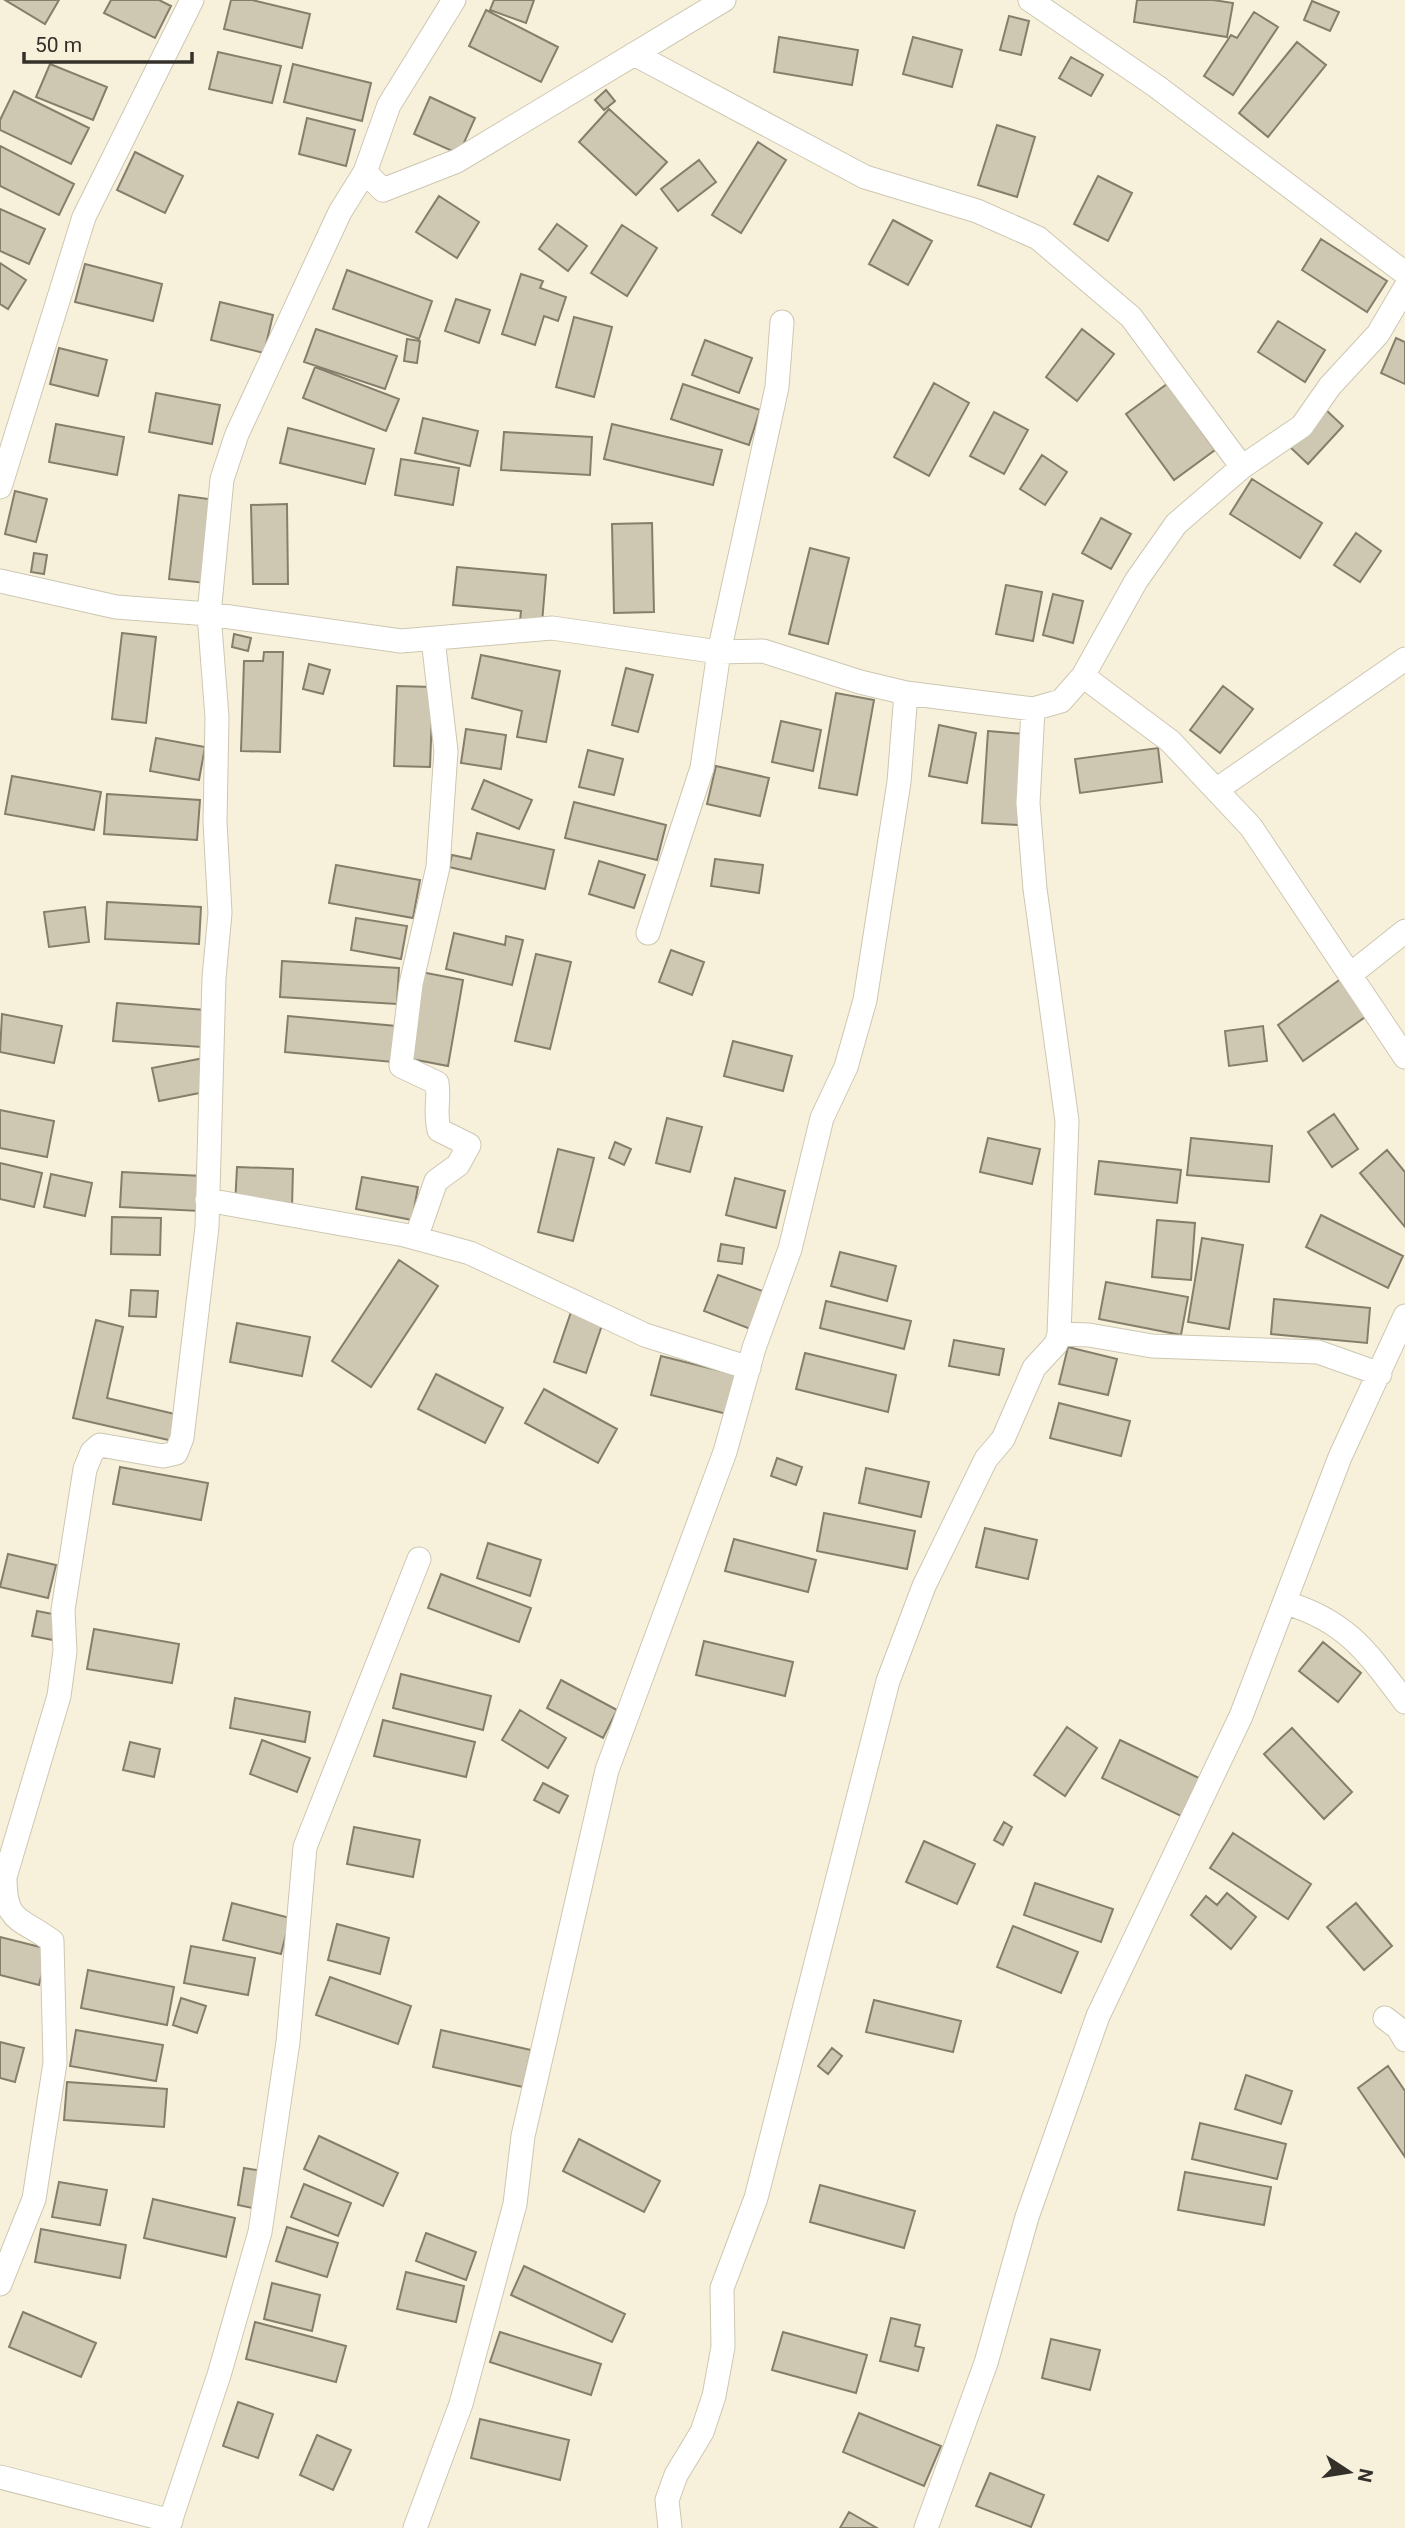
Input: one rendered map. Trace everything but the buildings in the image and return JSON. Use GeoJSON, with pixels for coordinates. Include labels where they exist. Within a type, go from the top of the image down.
{"type":"FeatureCollection","features":[{"type":"Feature","properties":{"kind":"street"},"geometry":{"type":"LineString","coordinates":[[0,487],[83,218],[192,0]]}},
{"type":"Feature","properties":{"kind":"street"},"geometry":{"type":"LineString","coordinates":[[0,2284],[34,2199],[55,2063],[52,1941],[15,1918],[5,1903],[5,1877],[59,1696],[65,1651],[63,1611],[85,1469],[92,1452],[100,1445],[163,1456],[176,1453],[182,1438],[207,1200],[214,978],[219,913],[215,822],[217,717],[209,614],[222,479],[233,445],[340,212],[365,172],[389,105],[454,0]]}},
{"type":"Feature","properties":{"kind":"street"},"geometry":{"type":"LineString","coordinates":[[365,172],[383,190],[457,161],[724,0]]}},
{"type":"Feature","properties":{"kind":"street"},"geometry":{"type":"LineString","coordinates":[[1030,0],[1156,86],[1405,273]]}},
{"type":"Feature","properties":{"kind":"street"},"geometry":{"type":"LineString","coordinates":[[634,54],[865,177],[977,211],[1038,238],[1131,317],[1242,467]]}},
{"type":"Feature","properties":{"kind":"street"},"geometry":{"type":"LineString","coordinates":[[0,581],[116,607],[209,614],[401,641],[552,628],[719,652],[763,651],[860,682],[906,693],[1033,709],[1061,701],[1083,676],[1136,581],[1176,524],[1242,467],[1302,426],[1330,386],[1378,334],[1405,288]]}},
{"type":"Feature","properties":{"kind":"street"},"geometry":{"type":"LineString","coordinates":[[648,933],[702,768],[719,652],[777,387],[782,322]]}},
{"type":"Feature","properties":{"kind":"street"},"geometry":{"type":"LineString","coordinates":[[416,1238],[436,1181],[458,1166],[469,1144],[439,1130],[434,1111],[439,1095],[437,1083],[401,1066],[411,984],[439,854],[446,751],[433,639]]}},
{"type":"Feature","properties":{"kind":"street"},"geometry":{"type":"LineString","coordinates":[[1216,790],[1405,659]]}},
{"type":"Feature","properties":{"kind":"street"},"geometry":{"type":"LineString","coordinates":[[1083,676],[1170,741],[1251,827],[1405,1057]]}},
{"type":"Feature","properties":{"kind":"street"},"geometry":{"type":"LineString","coordinates":[[415,2528],[461,2404],[515,2204],[523,2136],[607,1770],[725,1452],[748,1368],[790,1249],[822,1118],[846,1067],[865,1000],[899,782],[906,693]]}},
{"type":"Feature","properties":{"kind":"street"},"geometry":{"type":"LineString","coordinates":[[670,2528],[667,2500],[676,2475],[702,2432],[714,2396],[723,2347],[722,2288],[757,2198],[888,1681],[924,1586],[986,1459],[1003,1439],[1034,1368],[1056,1344],[1059,1334],[1067,1121],[1035,889],[1028,803],[1033,709]]}},
{"type":"Feature","properties":{"kind":"street"},"geometry":{"type":"LineString","coordinates":[[1351,974],[1405,932]]}},
{"type":"Feature","properties":{"kind":"street"},"geometry":{"type":"LineString","coordinates":[[207,1200],[416,1238],[470,1252],[645,1335],[748,1368]]}},
{"type":"Feature","properties":{"kind":"street"},"geometry":{"type":"LineString","coordinates":[[926,2528],[986,2363],[1027,2217],[1098,2016],[1177,1846],[1218,1766],[1286,1602],[1340,1457],[1405,1316]]}},
{"type":"Feature","properties":{"kind":"street"},"geometry":{"type":"LineString","coordinates":[[1059,1334],[1089,1335],[1152,1346],[1318,1352],[1380,1374]]}},
{"type":"Feature","properties":{"kind":"street"},"geometry":{"type":"LineString","coordinates":[[0,2477],[169,2525],[219,2375],[260,2232],[288,2042],[305,1847],[419,1559]]}},
{"type":"Feature","properties":{"kind":"street"},"geometry":{"type":"LineString","coordinates":[[1286,1602],[1332,1620],[1360,1643],[1405,1702]]}},
{"type":"Feature","properties":{"kind":"street"},"geometry":{"type":"LineString","coordinates":[[1385,2018],[1398,2028],[1405,2040]]}}]}
